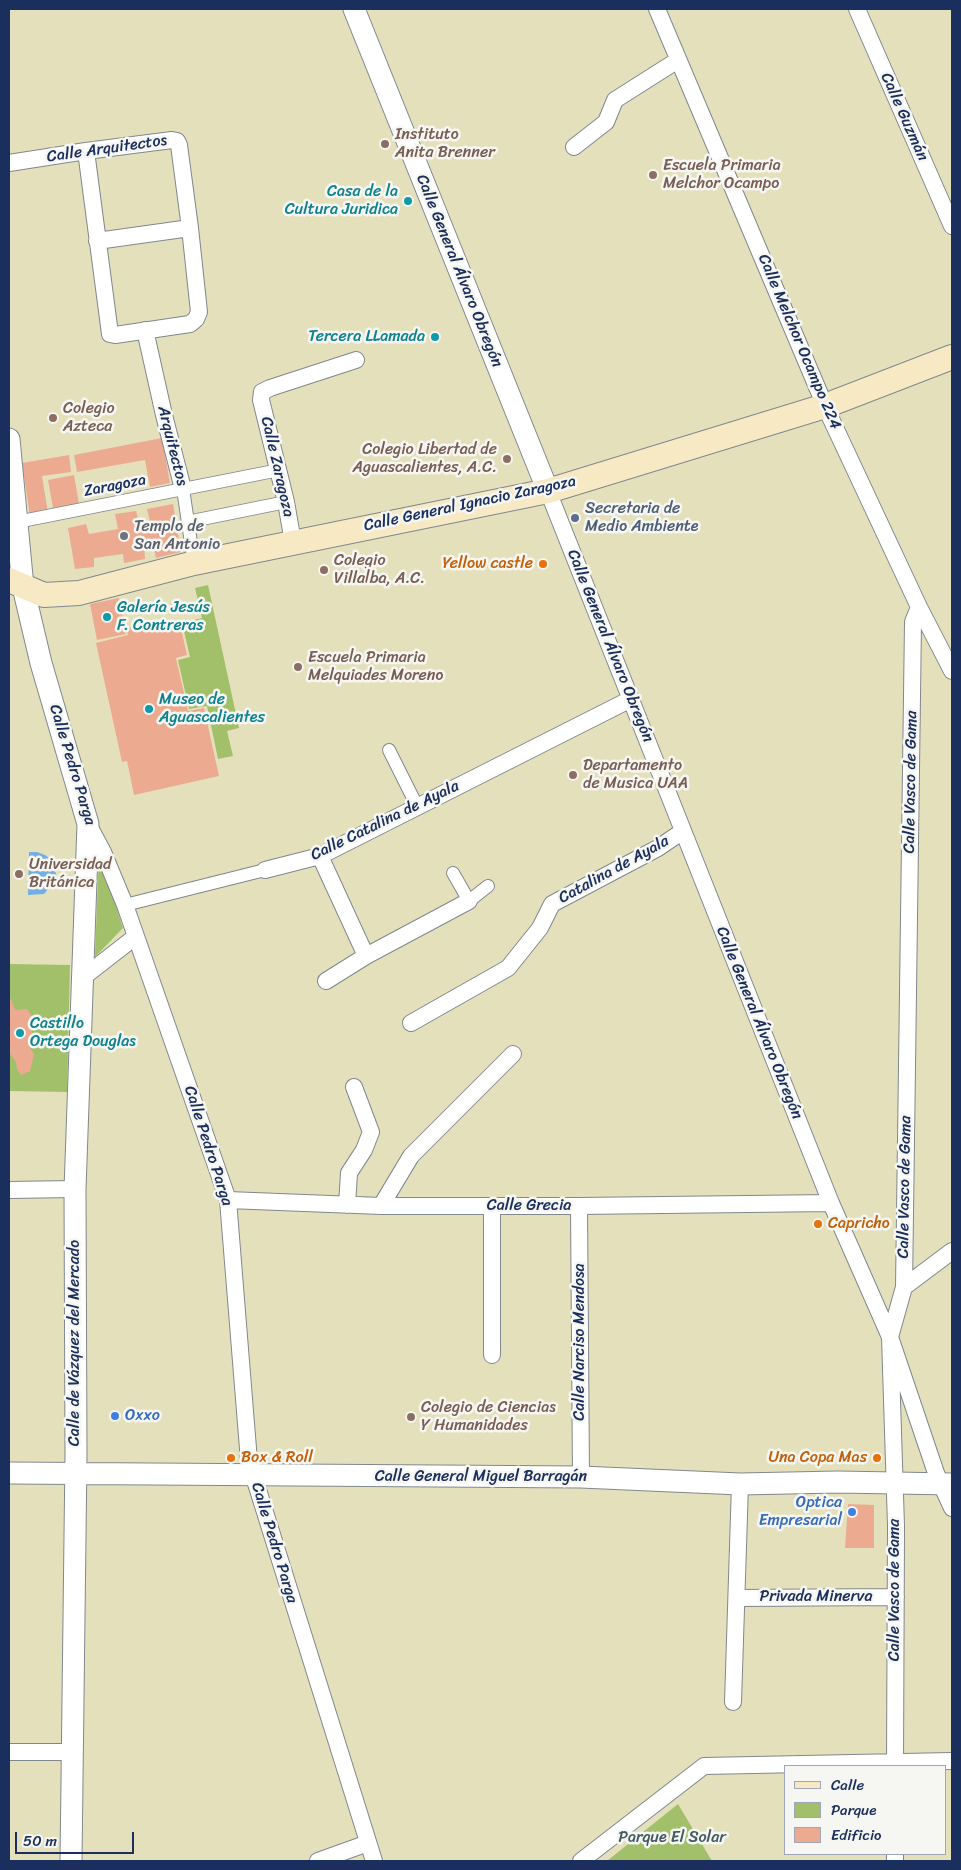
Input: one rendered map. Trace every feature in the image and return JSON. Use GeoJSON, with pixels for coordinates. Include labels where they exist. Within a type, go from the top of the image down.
{"type":"FeatureCollection","features":[{"type":"Feature","properties":{"kind":"main road","name":"Calle General Ignacio Zaragoza"},"geometry":{"type":"LineString","coordinates":[[16,584],[44,595],[80,592],[194,563],[548,491],[825,406],[952,357]]}},
{"type":"Feature","properties":{"kind":"street","name":"Calle General Álvaro Obregón"},"geometry":{"type":"LineString","coordinates":[[354,9],[631,698],[831,1203],[890,1337],[936,1473],[947,1484],[952,1508]]}},
{"type":"Feature","properties":{"kind":"street","name":"Calle Melchor Ocampo 224"},"geometry":{"type":"LineString","coordinates":[[657,9],[825,406],[919,607],[952,671]]}},
{"type":"Feature","properties":{"kind":"street","name":"Calle Guzmán"},"geometry":{"type":"LineString","coordinates":[[857,9],[952,226]]}},
{"type":"Feature","properties":{"kind":"street"},"geometry":{"type":"LineString","coordinates":[[574,147],[606,122],[615,100],[678,60]]}},
{"type":"Feature","properties":{"kind":"street","name":"Calle Arquitectos"},"geometry":{"type":"LineString","coordinates":[[9,163],[86,151],[172,140],[177,141],[190,228],[199,312],[196,319],[190,324],[145,330]]}},
{"type":"Feature","properties":{"kind":"street"},"geometry":{"type":"LineString","coordinates":[[86,151],[110,334],[115,335],[145,330]]}},
{"type":"Feature","properties":{"kind":"street"},"geometry":{"type":"LineString","coordinates":[[97,241],[190,228]]}},
{"type":"Feature","properties":{"kind":"street","name":"Arquitectos"},"geometry":{"type":"LineString","coordinates":[[145,330],[183,488],[194,563]]}},
{"type":"Feature","properties":{"kind":"street","name":"Calle Zaragoza"},"geometry":{"type":"LineString","coordinates":[[293,542],[279,470],[261,400],[262,392],[356,360]]}},
{"type":"Feature","properties":{"kind":"street","name":"Calle Pedro Parga"},"geometry":{"type":"LineString","coordinates":[[9,439],[17,522],[16,584],[88,824],[103,852],[124,905],[228,1200],[248,1461],[374,1861]]}},
{"type":"Feature","properties":{"kind":"street","name":"Zaragoza"},"geometry":{"type":"LineString","coordinates":[[17,522],[279,470]]}},
{"type":"Feature","properties":{"kind":"street"},"geometry":{"type":"LineString","coordinates":[[187,522],[286,502]]}},
{"type":"Feature","properties":{"kind":"street","name":"Calle Vasco de Gama"},"geometry":{"type":"LineString","coordinates":[[895,1764],[895,1484],[890,1337],[904,1287],[913,622],[919,607]]}},
{"type":"Feature","properties":{"kind":"street","name":"Calle Catalina de Ayala"},"geometry":{"type":"LineString","coordinates":[[124,905],[320,856],[631,698]]}},
{"type":"Feature","properties":{"kind":"street"},"geometry":{"type":"LineString","coordinates":[[389,750],[417,806]]}},
{"type":"Feature","properties":{"kind":"street","name":"Calle de Vázquez del Mercado"},"geometry":{"type":"LineString","coordinates":[[71,1861],[75,1189],[88,824]]}},
{"type":"Feature","properties":{"kind":"street","name":"Catalina de Ayala"},"geometry":{"type":"LineString","coordinates":[[411,1023],[508,968],[540,928],[552,904],[658,848],[684,831]]}},
{"type":"Feature","properties":{"kind":"street"},"geometry":{"type":"LineString","coordinates":[[320,856],[366,956]]}},
{"type":"Feature","properties":{"kind":"street"},"geometry":{"type":"LineString","coordinates":[[453,873],[469,902]]}},
{"type":"Feature","properties":{"kind":"street"},"geometry":{"type":"LineString","coordinates":[[326,981],[366,956],[469,902],[488,886]]}},
{"type":"Feature","properties":{"kind":"street"},"geometry":{"type":"LineString","coordinates":[[82,978],[135,937]]}},
{"type":"Feature","properties":{"kind":"street"},"geometry":{"type":"LineString","coordinates":[[381,1206],[411,1156],[513,1054]]}},
{"type":"Feature","properties":{"kind":"street"},"geometry":{"type":"LineString","coordinates":[[347,1206],[349,1173],[364,1150],[371,1132],[354,1087]]}},
{"type":"Feature","properties":{"kind":"street"},"geometry":{"type":"LineString","coordinates":[[9,1190],[75,1189]]}},
{"type":"Feature","properties":{"kind":"street","name":"Calle Grecia"},"geometry":{"type":"LineString","coordinates":[[228,1200],[347,1206],[831,1203]]}},
{"type":"Feature","properties":{"kind":"street"},"geometry":{"type":"LineString","coordinates":[[492,1206],[492,1355]]}},
{"type":"Feature","properties":{"kind":"street","name":"Calle Narciso Mendosa"},"geometry":{"type":"LineString","coordinates":[[579,1206],[580,1477]]}},
{"type":"Feature","properties":{"kind":"street"},"geometry":{"type":"LineString","coordinates":[[904,1287],[952,1252]]}},
{"type":"Feature","properties":{"kind":"street","name":"Calle General Miguel Barragán"},"geometry":{"type":"LineString","coordinates":[[9,1473],[580,1477],[740,1484],[838,1482],[947,1484]]}},
{"type":"Feature","properties":{"kind":"street","name":"Privada Minerva"},"geometry":{"type":"LineString","coordinates":[[734,1702],[740,1484]]}},
{"type":"Feature","properties":{"kind":"street","name":"Privada Minerva"},"geometry":{"type":"LineString","coordinates":[[737,1598],[896,1597]]}},
{"type":"Feature","properties":{"kind":"street"},"geometry":{"type":"LineString","coordinates":[[9,1752],[73,1752]]}},
{"type":"Feature","properties":{"kind":"street"},"geometry":{"type":"LineString","coordinates":[[800,1765],[895,1764],[952,1760]]}},
{"type":"Feature","properties":{"kind":"street"},"geometry":{"type":"LineString","coordinates":[[581,1861],[704,1766],[784,1765]]}},
{"type":"Feature","properties":{"kind":"street"},"geometry":{"type":"LineString","coordinates":[[318,1861],[368,1843]]}},
{"type":"Feature","properties":{"kind":"green space"},"geometry":{"type":"Polygon","coordinates":[[[208,585],[239,728],[227,731],[233,756],[218,759],[207,706],[189,709],[178,660],[190,657],[182,623],[202,618],[195,588],[208,585]]]}},
{"type":"Feature","properties":{"kind":"green space"},"geometry":{"type":"Polygon","coordinates":[[[99,853],[123,928],[95,957],[99,853]]]}},
{"type":"Feature","properties":{"kind":"green space"},"geometry":{"type":"Polygon","coordinates":[[[9,964],[70,965],[67,1092],[9,1091],[9,964]]]}},
{"type":"Feature","properties":{"kind":"green space","name":"Parque El Solar"},"geometry":{"type":"Polygon","coordinates":[[[678,1804],[712,1861],[607,1861],[678,1804]]]}},
{"type":"Feature","properties":{"kind":"water"},"geometry":{"type":"Polygon","coordinates":[[[29,852],[45,855],[52,860],[54,865],[56,874],[54,882],[44,894],[28,895],[29,852]]]}},
{"type":"Feature","properties":{"kind":"building"},"geometry":{"type":"Polygon","coordinates":[[[162,438],[170,483],[150,487],[145,460],[77,472],[74,455],[162,438]]]}},
{"type":"Feature","properties":{"kind":"building"},"geometry":{"type":"Polygon","coordinates":[[[69,455],[71,472],[42,476],[48,513],[30,516],[22,463],[69,455]]]}},
{"type":"Feature","properties":{"kind":"building"},"geometry":{"type":"Polygon","coordinates":[[[74,475],[79,504],[53,508],[48,480],[74,475]]]}},
{"type":"Feature","properties":{"kind":"building","name":"Templo de San Antonio"},"geometry":{"type":"Polygon","coordinates":[[[173,504],[181,552],[156,558],[153,544],[144,545],[145,559],[124,563],[123,554],[94,558],[94,567],[75,569],[68,528],[86,524],[89,534],[118,529],[115,514],[136,511],[139,523],[150,522],[147,509],[173,504]]]}},
{"type":"Feature","properties":{"kind":"building","name":"Galería Jesús F. Contreras"},"geometry":{"type":"Polygon","coordinates":[[[119,598],[126,634],[97,640],[90,604],[119,598]]]}},
{"type":"Feature","properties":{"kind":"building","name":"Museo de Aguascalientes"},"geometry":{"type":"Polygon","coordinates":[[[146,624],[148,632],[180,624],[187,655],[176,658],[188,711],[204,708],[219,776],[134,795],[127,761],[122,762],[96,643],[128,635],[126,628],[146,624]]]}},
{"type":"Feature","properties":{"kind":"building","name":"Castillo Ortega Douglas"},"geometry":{"type":"Polygon","coordinates":[[[9,999],[11,999],[15,1010],[27,1009],[35,1021],[28,1045],[34,1054],[30,1071],[21,1075],[17,1069],[16,1062],[9,1052],[9,999]]]}},
{"type":"Feature","properties":{"kind":"building"},"geometry":{"type":"Polygon","coordinates":[[[848,1504],[874,1505],[874,1548],[845,1548],[848,1504]]]}},
{"type":"Feature","properties":{"kind":"place","name":"Instituto Anita Brenner"},"geometry":{"type":"Point","coordinates":[385,144]}},
{"type":"Feature","properties":{"kind":"place","name":"Escuela Primaria Melchor Ocampo"},"geometry":{"type":"Point","coordinates":[653,175]}},
{"type":"Feature","properties":{"kind":"place","name":"Casa de la Cultura Juridica"},"geometry":{"type":"Point","coordinates":[408,201]}},
{"type":"Feature","properties":{"kind":"place","name":"Tercera LLamada"},"geometry":{"type":"Point","coordinates":[435,337]}},
{"type":"Feature","properties":{"kind":"place","name":"Colegio Azteca"},"geometry":{"type":"Point","coordinates":[53,418]}},
{"type":"Feature","properties":{"kind":"place","name":"Colegio Libertad de Aguascalientes, A.C."},"geometry":{"type":"Point","coordinates":[507,459]}},
{"type":"Feature","properties":{"kind":"place","name":"Secretaria de Medio Ambiente"},"geometry":{"type":"Point","coordinates":[575,518]}},
{"type":"Feature","properties":{"kind":"place","name":"Templo de San Antonio"},"geometry":{"type":"Point","coordinates":[124,536]}},
{"type":"Feature","properties":{"kind":"place","name":"Yellow castle"},"geometry":{"type":"Point","coordinates":[543,564]}},
{"type":"Feature","properties":{"kind":"place","name":"Colegio Villalba, A.C."},"geometry":{"type":"Point","coordinates":[324,570]}},
{"type":"Feature","properties":{"kind":"place","name":"Galería Jesús F. Contreras"},"geometry":{"type":"Point","coordinates":[107,617]}},
{"type":"Feature","properties":{"kind":"place","name":"Escuela Primaria Melquiades Moreno"},"geometry":{"type":"Point","coordinates":[298,667]}},
{"type":"Feature","properties":{"kind":"place","name":"Museo de Aguascalientes"},"geometry":{"type":"Point","coordinates":[149,709]}},
{"type":"Feature","properties":{"kind":"place","name":"Departamento de Musica UAA"},"geometry":{"type":"Point","coordinates":[573,775]}},
{"type":"Feature","properties":{"kind":"place","name":"Universidad Británica"},"geometry":{"type":"Point","coordinates":[19,874]}},
{"type":"Feature","properties":{"kind":"place","name":"Castillo Ortega Douglas"},"geometry":{"type":"Point","coordinates":[20,1033]}},
{"type":"Feature","properties":{"kind":"place","name":"Capricho"},"geometry":{"type":"Point","coordinates":[818,1224]}},
{"type":"Feature","properties":{"kind":"place","name":"Oxxo"},"geometry":{"type":"Point","coordinates":[115,1416]}},
{"type":"Feature","properties":{"kind":"place","name":"Colegio de Ciencias Y Humanidades"},"geometry":{"type":"Point","coordinates":[411,1417]}},
{"type":"Feature","properties":{"kind":"place","name":"Box & Roll"},"geometry":{"type":"Point","coordinates":[231,1458]}},
{"type":"Feature","properties":{"kind":"place","name":"Una Copa Mas"},"geometry":{"type":"Point","coordinates":[877,1458]}},
{"type":"Feature","properties":{"kind":"place","name":"Optica Empresarial"},"geometry":{"type":"Point","coordinates":[852,1512]}}]}
